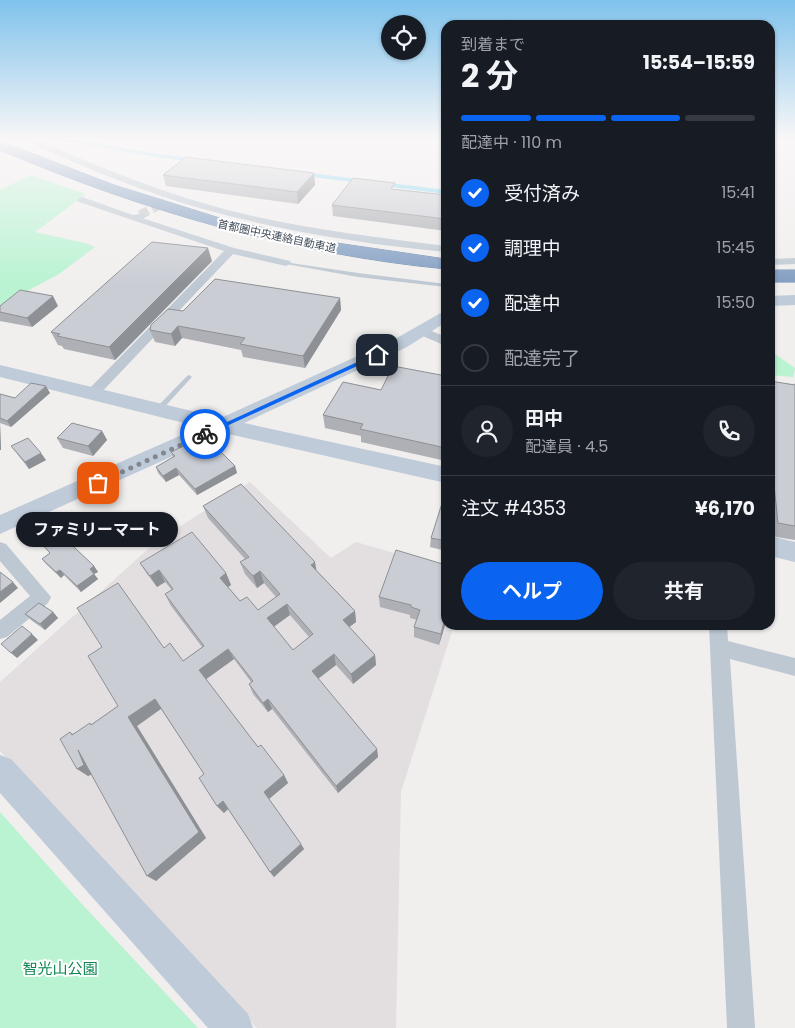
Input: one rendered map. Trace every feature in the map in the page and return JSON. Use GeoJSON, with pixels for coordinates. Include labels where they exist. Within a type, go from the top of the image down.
{"type":"FeatureCollection","features":[{"type":"Feature","properties":{"kind":"highway","name":"首都圏中央連絡自動車道"},"geometry":{"type":"LineString","coordinates":[[83,188],[190,224],[307,251],[441,271]]}},
{"type":"Feature","properties":{"kind":"highway","name":"首都圏中央連絡自動車道"},"geometry":{"type":"LineString","coordinates":[[104,188],[199,218],[295,241],[441,263]]}},
{"type":"Feature","properties":{"kind":"highway"},"geometry":{"type":"LineString","coordinates":[[775,276],[795,276]]}},
{"type":"Feature","properties":{"kind":"highway"},"geometry":{"type":"LineString","coordinates":[[775,284],[795,284]]}},
{"type":"Feature","properties":{"kind":"street"},"geometry":{"type":"LineString","coordinates":[[149,188],[174,198],[256,219],[386,242],[441,248]]}},
{"type":"Feature","properties":{"kind":"street"},"geometry":{"type":"LineString","coordinates":[[165,202],[174,198]]}},
{"type":"Feature","properties":{"kind":"street"},"geometry":{"type":"LineString","coordinates":[[82,200],[137,216],[231,250],[286,263]]}},
{"type":"Feature","properties":{"kind":"street"},"geometry":{"type":"LineString","coordinates":[[91,395],[231,250]]}},
{"type":"Feature","properties":{"kind":"street"},"geometry":{"type":"LineString","coordinates":[[775,262],[795,261]]}},
{"type":"Feature","properties":{"kind":"street"},"geometry":{"type":"LineString","coordinates":[[775,301],[795,300]]}},
{"type":"Feature","properties":{"kind":"street"},"geometry":{"type":"LineString","coordinates":[[0,525],[335,375],[441,318]]}},
{"type":"Feature","properties":{"kind":"street"},"geometry":{"type":"LineString","coordinates":[[422,330],[441,340]]}},
{"type":"Feature","properties":{"kind":"street"},"geometry":{"type":"LineString","coordinates":[[0,372],[157,411],[441,474]]}},
{"type":"Feature","properties":{"kind":"street"},"geometry":{"type":"LineString","coordinates":[[775,547],[795,552]]}},
{"type":"Feature","properties":{"kind":"street"},"geometry":{"type":"LineString","coordinates":[[0,549],[42,596],[0,631]]}},
{"type":"Feature","properties":{"kind":"street"},"geometry":{"type":"LineString","coordinates":[[740,1028],[718,636],[795,667]]}},
{"type":"Feature","properties":{"kind":"street"},"geometry":{"type":"LineString","coordinates":[[0,770],[234,1028]]}},
{"type":"Feature","properties":{"kind":"lane"},"geometry":{"type":"LineString","coordinates":[[286,263],[358,275],[441,285]]}},
{"type":"Feature","properties":{"kind":"lane"},"geometry":{"type":"LineString","coordinates":[[157,411],[189,377]]}},
{"type":"Feature","properties":{"kind":"shaded area"},"geometry":{"type":"Polygon","coordinates":[[[250,482],[331,558],[356,542],[441,567],[441,630],[452,630],[401,792],[396,1028],[257,1028],[0,751],[0,682],[157,541],[250,482]]]}},
{"type":"Feature","properties":{"kind":"green space"},"geometry":{"type":"Polygon","coordinates":[[[4,188],[69,188],[86,194],[35,232],[95,247],[59,274],[29,290],[0,312],[0,190],[4,188]]]}},
{"type":"Feature","properties":{"kind":"green space"},"geometry":{"type":"Polygon","coordinates":[[[775,354],[795,368],[793,377],[775,375],[775,354]]]}},
{"type":"Feature","properties":{"kind":"green space","name":"智光山公園"},"geometry":{"type":"Polygon","coordinates":[[[0,812],[81,903],[198,1028],[0,1028],[0,812]]]}},
{"type":"Feature","properties":{"kind":"water"},"geometry":{"type":"Polygon","coordinates":[[[399,188],[441,189],[441,193],[399,188]]]}},
{"type":"Feature","properties":{"kind":"building"},"geometry":{"type":"Polygon","coordinates":[[[265,188],[301,188],[297,192],[265,188]]]}},
{"type":"Feature","properties":{"kind":"building"},"geometry":{"type":"Polygon","coordinates":[[[345,188],[392,188],[441,194],[441,218],[332,205],[345,188]]]}},
{"type":"Feature","properties":{"kind":"building"},"geometry":{"type":"Polygon","coordinates":[[[152,242],[208,248],[109,347],[57,336],[60,334],[51,332],[152,242]]]}},
{"type":"Feature","properties":{"kind":"building"},"geometry":{"type":"Polygon","coordinates":[[[215,279],[340,298],[303,356],[240,344],[245,338],[178,326],[171,334],[150,330],[151,325],[168,309],[183,311],[215,279]]]}},
{"type":"Feature","properties":{"kind":"building"},"geometry":{"type":"Polygon","coordinates":[[[20,290],[53,296],[27,318],[0,312],[0,306],[20,290]]]}},
{"type":"Feature","properties":{"kind":"building"},"geometry":{"type":"Polygon","coordinates":[[[393,366],[441,375],[441,447],[360,429],[363,424],[323,415],[343,382],[381,390],[393,366]]]}},
{"type":"Feature","properties":{"kind":"building"},"geometry":{"type":"Polygon","coordinates":[[[775,382],[795,385],[795,526],[778,523],[775,494],[775,382]]]}},
{"type":"Feature","properties":{"kind":"building"},"geometry":{"type":"Polygon","coordinates":[[[31,383],[46,386],[7,421],[0,418],[0,394],[15,398],[31,383]]]}},
{"type":"Feature","properties":{"kind":"building"},"geometry":{"type":"Polygon","coordinates":[[[72,423],[102,431],[88,446],[57,438],[72,423]]]}},
{"type":"Feature","properties":{"kind":"building"},"geometry":{"type":"Polygon","coordinates":[[[28,438],[41,453],[25,462],[11,446],[28,438]]]}},
{"type":"Feature","properties":{"kind":"building"},"geometry":{"type":"Polygon","coordinates":[[[196,440],[210,441],[235,466],[195,489],[176,468],[163,476],[156,467],[175,456],[171,452],[196,440]]]}},
{"type":"Feature","properties":{"kind":"building"},"geometry":{"type":"Polygon","coordinates":[[[241,484],[315,562],[311,565],[355,611],[343,620],[375,655],[351,674],[334,654],[312,671],[377,749],[336,786],[268,699],[263,703],[249,684],[253,681],[228,649],[199,670],[258,747],[261,745],[284,775],[264,792],[301,844],[270,872],[223,801],[217,806],[199,778],[204,774],[155,699],[128,717],[199,832],[147,876],[78,750],[84,765],[77,769],[60,739],[70,732],[72,735],[90,723],[91,725],[118,706],[88,656],[102,647],[77,608],[118,583],[164,648],[170,643],[183,661],[204,646],[165,594],[173,589],[159,570],[150,576],[140,563],[192,532],[226,573],[220,578],[240,601],[247,597],[258,610],[280,594],[260,571],[253,576],[240,562],[249,557],[203,506],[241,484]],[[287,604],[267,618],[293,650],[313,634],[287,604]]]}},
{"type":"Feature","properties":{"kind":"building"},"geometry":{"type":"Polygon","coordinates":[[[441,507],[441,540],[431,538],[441,507]]]}},
{"type":"Feature","properties":{"kind":"building"},"geometry":{"type":"Polygon","coordinates":[[[33,513],[36,516],[39,514],[94,566],[90,569],[94,574],[77,586],[60,570],[56,572],[42,559],[50,553],[24,525],[27,523],[22,518],[33,513]]]}},
{"type":"Feature","properties":{"kind":"building"},"geometry":{"type":"Polygon","coordinates":[[[396,550],[441,564],[441,634],[414,627],[420,610],[411,607],[411,605],[379,597],[396,550]]]}},
{"type":"Feature","properties":{"kind":"building"},"geometry":{"type":"Polygon","coordinates":[[[0,572],[13,582],[0,592],[0,572]]]}},
{"type":"Feature","properties":{"kind":"building"},"geometry":{"type":"Polygon","coordinates":[[[39,603],[53,612],[40,624],[25,614],[39,603]]]}},
{"type":"Feature","properties":{"kind":"building"},"geometry":{"type":"Polygon","coordinates":[[[22,626],[32,634],[11,653],[1,644],[22,626]]]}},
{"type":"Feature","properties":{"kind":"tunnel"},"geometry":{"type":"LineString","coordinates":[[140,215],[165,202]]}},
{"type":"Feature","properties":{"kind":"way so far"},"geometry":{"type":"LineString","coordinates":[[98,483],[205,434]]}},
{"type":"Feature","properties":{"kind":"place","name":"ファミリーマート"},"geometry":{"type":"Point","coordinates":[98,483]}},
{"type":"Feature","properties":{"kind":"route"},"geometry":{"type":"LineString","coordinates":[[205,434],[377,355]]}}]}
